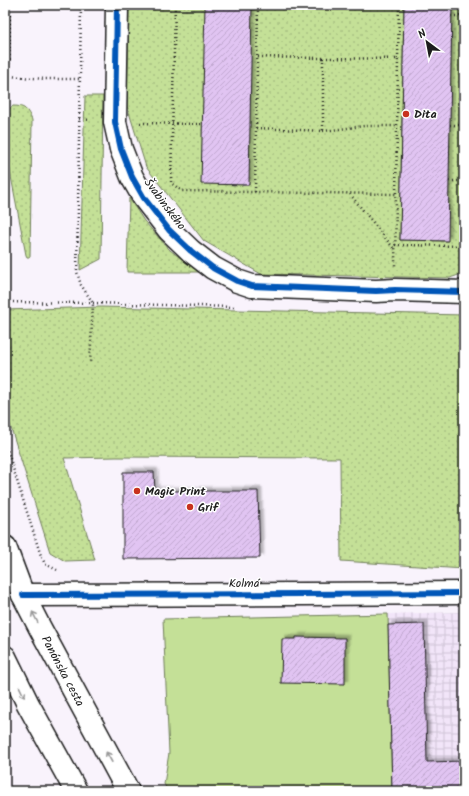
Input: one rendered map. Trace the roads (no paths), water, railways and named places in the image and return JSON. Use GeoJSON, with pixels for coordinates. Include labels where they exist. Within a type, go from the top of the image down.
{"type":"FeatureCollection","features":[{"type":"Feature","properties":{"kind":"street","name":"Švabinského"},"geometry":{"type":"LineString","coordinates":[[117,5],[115,122],[122,149],[132,178],[144,198],[169,230],[191,251],[213,268],[231,278],[252,286],[464,292]]}},
{"type":"Feature","properties":{"kind":"street","name":"Panónska cesta"},"geometry":{"type":"LineString","coordinates":[[5,547],[23,595],[128,791]]}},
{"type":"Feature","properties":{"kind":"street","name":"Kolmá"},"geometry":{"type":"LineString","coordinates":[[23,595],[464,593]]}},
{"type":"Feature","properties":{"kind":"street"},"geometry":{"type":"LineString","coordinates":[[5,657],[28,704],[76,791]]}},
{"type":"Feature","properties":{"kind":"place","name":"Dita"},"geometry":{"type":"Point","coordinates":[406,114]}},
{"type":"Feature","properties":{"kind":"place","name":"Magic Print"},"geometry":{"type":"Point","coordinates":[137,491]}},
{"type":"Feature","properties":{"kind":"place","name":"Grif"},"geometry":{"type":"Point","coordinates":[190,507]}}]}
